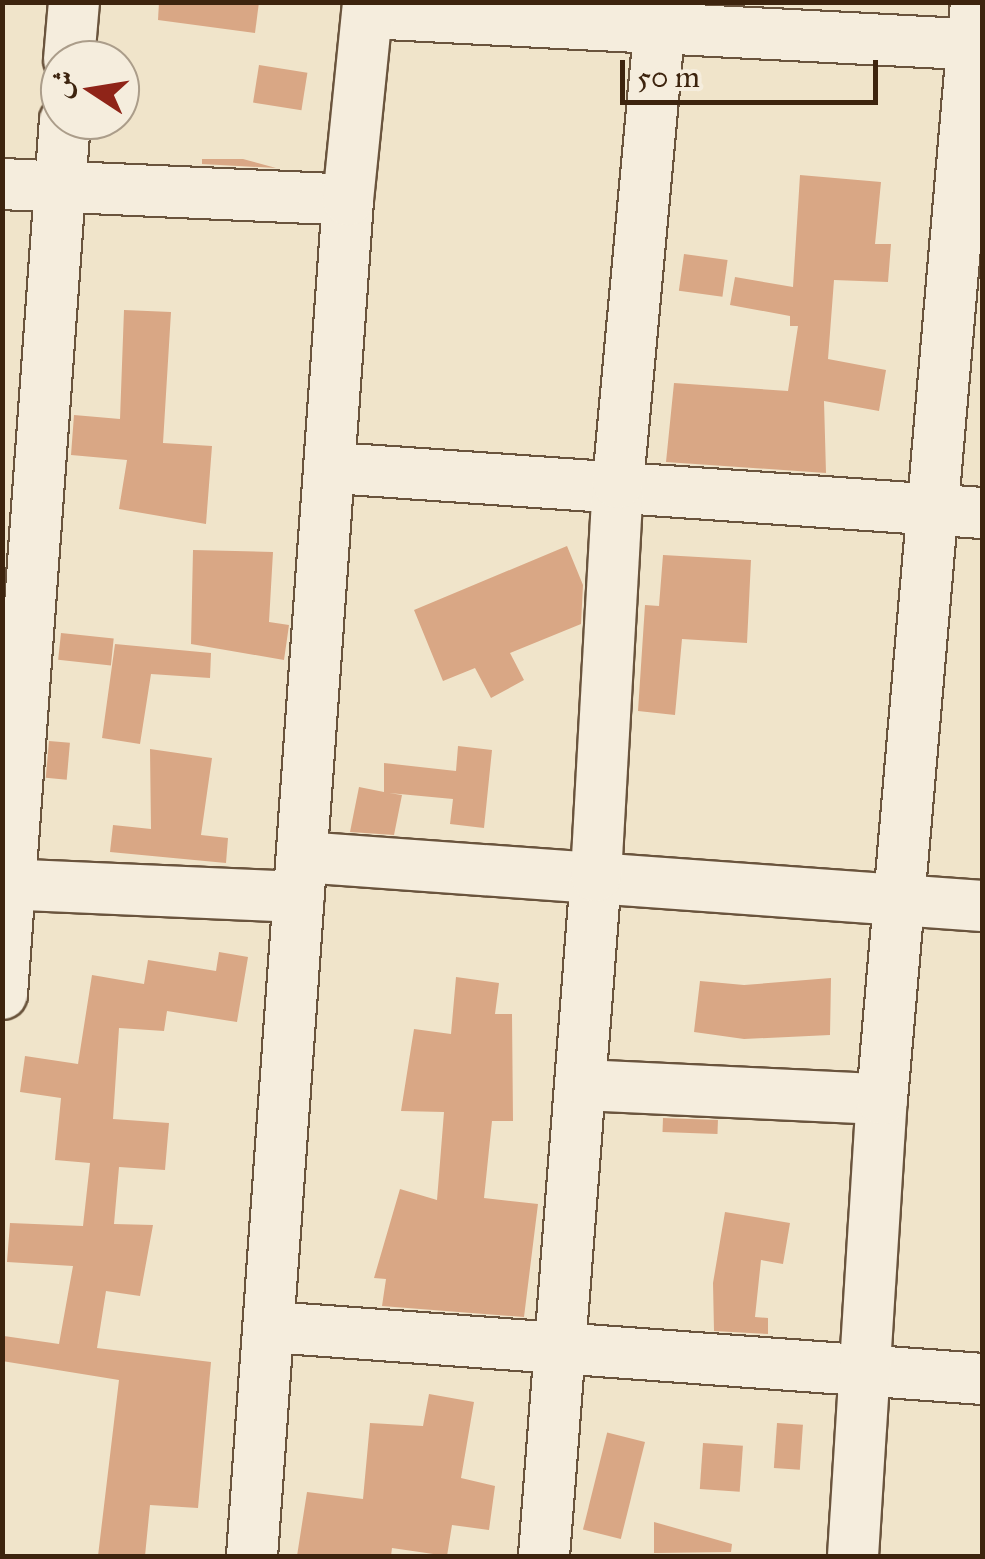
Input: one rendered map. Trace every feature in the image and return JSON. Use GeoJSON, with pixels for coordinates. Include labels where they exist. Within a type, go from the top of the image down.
{"type":"FeatureCollection","features":[{"type":"Feature","properties":{"kind":"street"},"geometry":{"type":"LineString","coordinates":[[71,40],[74,2]]}},
{"type":"Feature","properties":{"kind":"street"},"geometry":{"type":"LineString","coordinates":[[252,1556],[300,877],[334,468],[348,200],[368,8],[661,13],[977,30],[904,900],[882,1099],[853,1556]]}},
{"type":"Feature","properties":{"kind":"street"},"geometry":{"type":"LineString","coordinates":[[544,1556],[596,876],[618,483],[661,13]]}},
{"type":"Feature","properties":{"kind":"street"},"geometry":{"type":"LineString","coordinates":[[2,994],[6,884],[63,140]]}},
{"type":"Feature","properties":{"kind":"street"},"geometry":{"type":"LineString","coordinates":[[2,184],[348,200]]}},
{"type":"Feature","properties":{"kind":"street"},"geometry":{"type":"LineString","coordinates":[[334,468],[618,483],[982,513]]}},
{"type":"Feature","properties":{"kind":"street"},"geometry":{"type":"LineString","coordinates":[[6,884],[300,877],[596,876],[982,906]]}},
{"type":"Feature","properties":{"kind":"street"},"geometry":{"type":"LineString","coordinates":[[581,1085],[882,1099]]}},
{"type":"Feature","properties":{"kind":"street"},"geometry":{"type":"LineString","coordinates":[[271,1327],[562,1345],[982,1379]]}},
{"type":"Feature","properties":{"kind":"building"},"geometry":{"type":"Polygon","coordinates":[[[159,2],[259,2],[255,33],[158,20],[159,2]]]}},
{"type":"Feature","properties":{"kind":"building"},"geometry":{"type":"Polygon","coordinates":[[[259,65],[307,73],[301,110],[253,103],[259,65]]]}},
{"type":"Feature","properties":{"kind":"building"},"geometry":{"type":"Polygon","coordinates":[[[202,159],[243,159],[276,168],[202,164],[202,159]]]}},
{"type":"Feature","properties":{"kind":"building"},"geometry":{"type":"Polygon","coordinates":[[[800,175],[881,182],[875,244],[891,244],[888,282],[834,280],[828,359],[886,370],[879,411],[824,401],[826,473],[666,462],[674,383],[788,391],[798,326],[790,326],[790,316],[730,305],[735,277],[793,287],[800,175]]]}},
{"type":"Feature","properties":{"kind":"building"},"geometry":{"type":"Polygon","coordinates":[[[684,254],[728,260],[722,297],[679,291],[684,254]]]}},
{"type":"Feature","properties":{"kind":"building"},"geometry":{"type":"Polygon","coordinates":[[[124,310],[171,312],[163,443],[212,446],[206,524],[119,509],[127,460],[71,455],[74,415],[120,419],[124,310]]]}},
{"type":"Feature","properties":{"kind":"building"},"geometry":{"type":"Polygon","coordinates":[[[567,546],[583,585],[581,624],[510,653],[524,680],[491,698],[475,668],[443,681],[414,610],[567,546]]]}},
{"type":"Feature","properties":{"kind":"building"},"geometry":{"type":"Polygon","coordinates":[[[193,550],[273,552],[269,622],[289,625],[284,660],[191,644],[193,550]]]}},
{"type":"Feature","properties":{"kind":"building"},"geometry":{"type":"Polygon","coordinates":[[[663,555],[751,560],[747,643],[682,639],[675,715],[638,711],[645,605],[659,606],[663,555]]]}},
{"type":"Feature","properties":{"kind":"building"},"geometry":{"type":"Polygon","coordinates":[[[61,633],[114,639],[111,665],[58,660],[61,633]]]}},
{"type":"Feature","properties":{"kind":"building"},"geometry":{"type":"Polygon","coordinates":[[[115,644],[211,653],[210,678],[151,674],[140,744],[102,738],[115,644]]]}},
{"type":"Feature","properties":{"kind":"building"},"geometry":{"type":"Polygon","coordinates":[[[49,741],[70,743],[67,780],[46,778],[49,741]]]}},
{"type":"Feature","properties":{"kind":"building"},"geometry":{"type":"Polygon","coordinates":[[[458,746],[492,750],[484,828],[450,824],[453,799],[389,793],[402,795],[394,835],[350,832],[359,787],[384,792],[384,763],[456,771],[458,746]]]}},
{"type":"Feature","properties":{"kind":"building"},"geometry":{"type":"Polygon","coordinates":[[[150,749],[212,758],[201,835],[228,838],[226,863],[110,852],[113,825],[151,829],[150,749]]]}},
{"type":"Feature","properties":{"kind":"building"},"geometry":{"type":"Polygon","coordinates":[[[219,952],[248,957],[237,1022],[167,1011],[164,1031],[119,1028],[113,1119],[169,1123],[165,1170],[119,1167],[114,1224],[153,1225],[140,1296],[106,1291],[97,1348],[211,1362],[198,1508],[150,1505],[145,1556],[98,1556],[119,1380],[2,1361],[4,1336],[59,1344],[73,1266],[7,1262],[10,1223],[83,1226],[90,1163],[55,1160],[61,1098],[20,1092],[25,1056],[78,1064],[92,975],[144,984],[148,960],[216,971],[219,952]]]}},
{"type":"Feature","properties":{"kind":"building"},"geometry":{"type":"Polygon","coordinates":[[[456,977],[499,983],[495,1014],[512,1014],[513,1121],[492,1121],[484,1198],[538,1204],[524,1317],[382,1306],[386,1279],[374,1278],[400,1189],[437,1200],[444,1112],[401,1111],[414,1029],[451,1034],[456,977]]]}},
{"type":"Feature","properties":{"kind":"building"},"geometry":{"type":"Polygon","coordinates":[[[831,978],[830,1035],[744,1039],[694,1032],[700,981],[744,985],[831,978]]]}},
{"type":"Feature","properties":{"kind":"building"},"geometry":{"type":"Polygon","coordinates":[[[663,1118],[718,1120],[717,1134],[663,1132],[663,1118]]]}},
{"type":"Feature","properties":{"kind":"building"},"geometry":{"type":"Polygon","coordinates":[[[725,1212],[790,1223],[783,1264],[761,1260],[755,1317],[768,1318],[768,1334],[714,1331],[713,1283],[725,1212]]]}},
{"type":"Feature","properties":{"kind":"building"},"geometry":{"type":"Polygon","coordinates":[[[429,1394],[474,1402],[461,1478],[495,1486],[489,1530],[452,1525],[447,1556],[392,1548],[391,1556],[297,1556],[307,1492],[363,1499],[370,1423],[423,1426],[429,1394]]]}},
{"type":"Feature","properties":{"kind":"building"},"geometry":{"type":"Polygon","coordinates":[[[777,1423],[803,1425],[800,1470],[774,1468],[777,1423]]]}},
{"type":"Feature","properties":{"kind":"building"},"geometry":{"type":"Polygon","coordinates":[[[607,1433],[645,1442],[621,1539],[583,1530],[607,1433]]]}},
{"type":"Feature","properties":{"kind":"building"},"geometry":{"type":"Polygon","coordinates":[[[703,1443],[743,1446],[740,1492],[700,1489],[703,1443]]]}},
{"type":"Feature","properties":{"kind":"building"},"geometry":{"type":"Polygon","coordinates":[[[654,1522],[732,1544],[731,1552],[654,1553],[654,1522]]]}}]}
